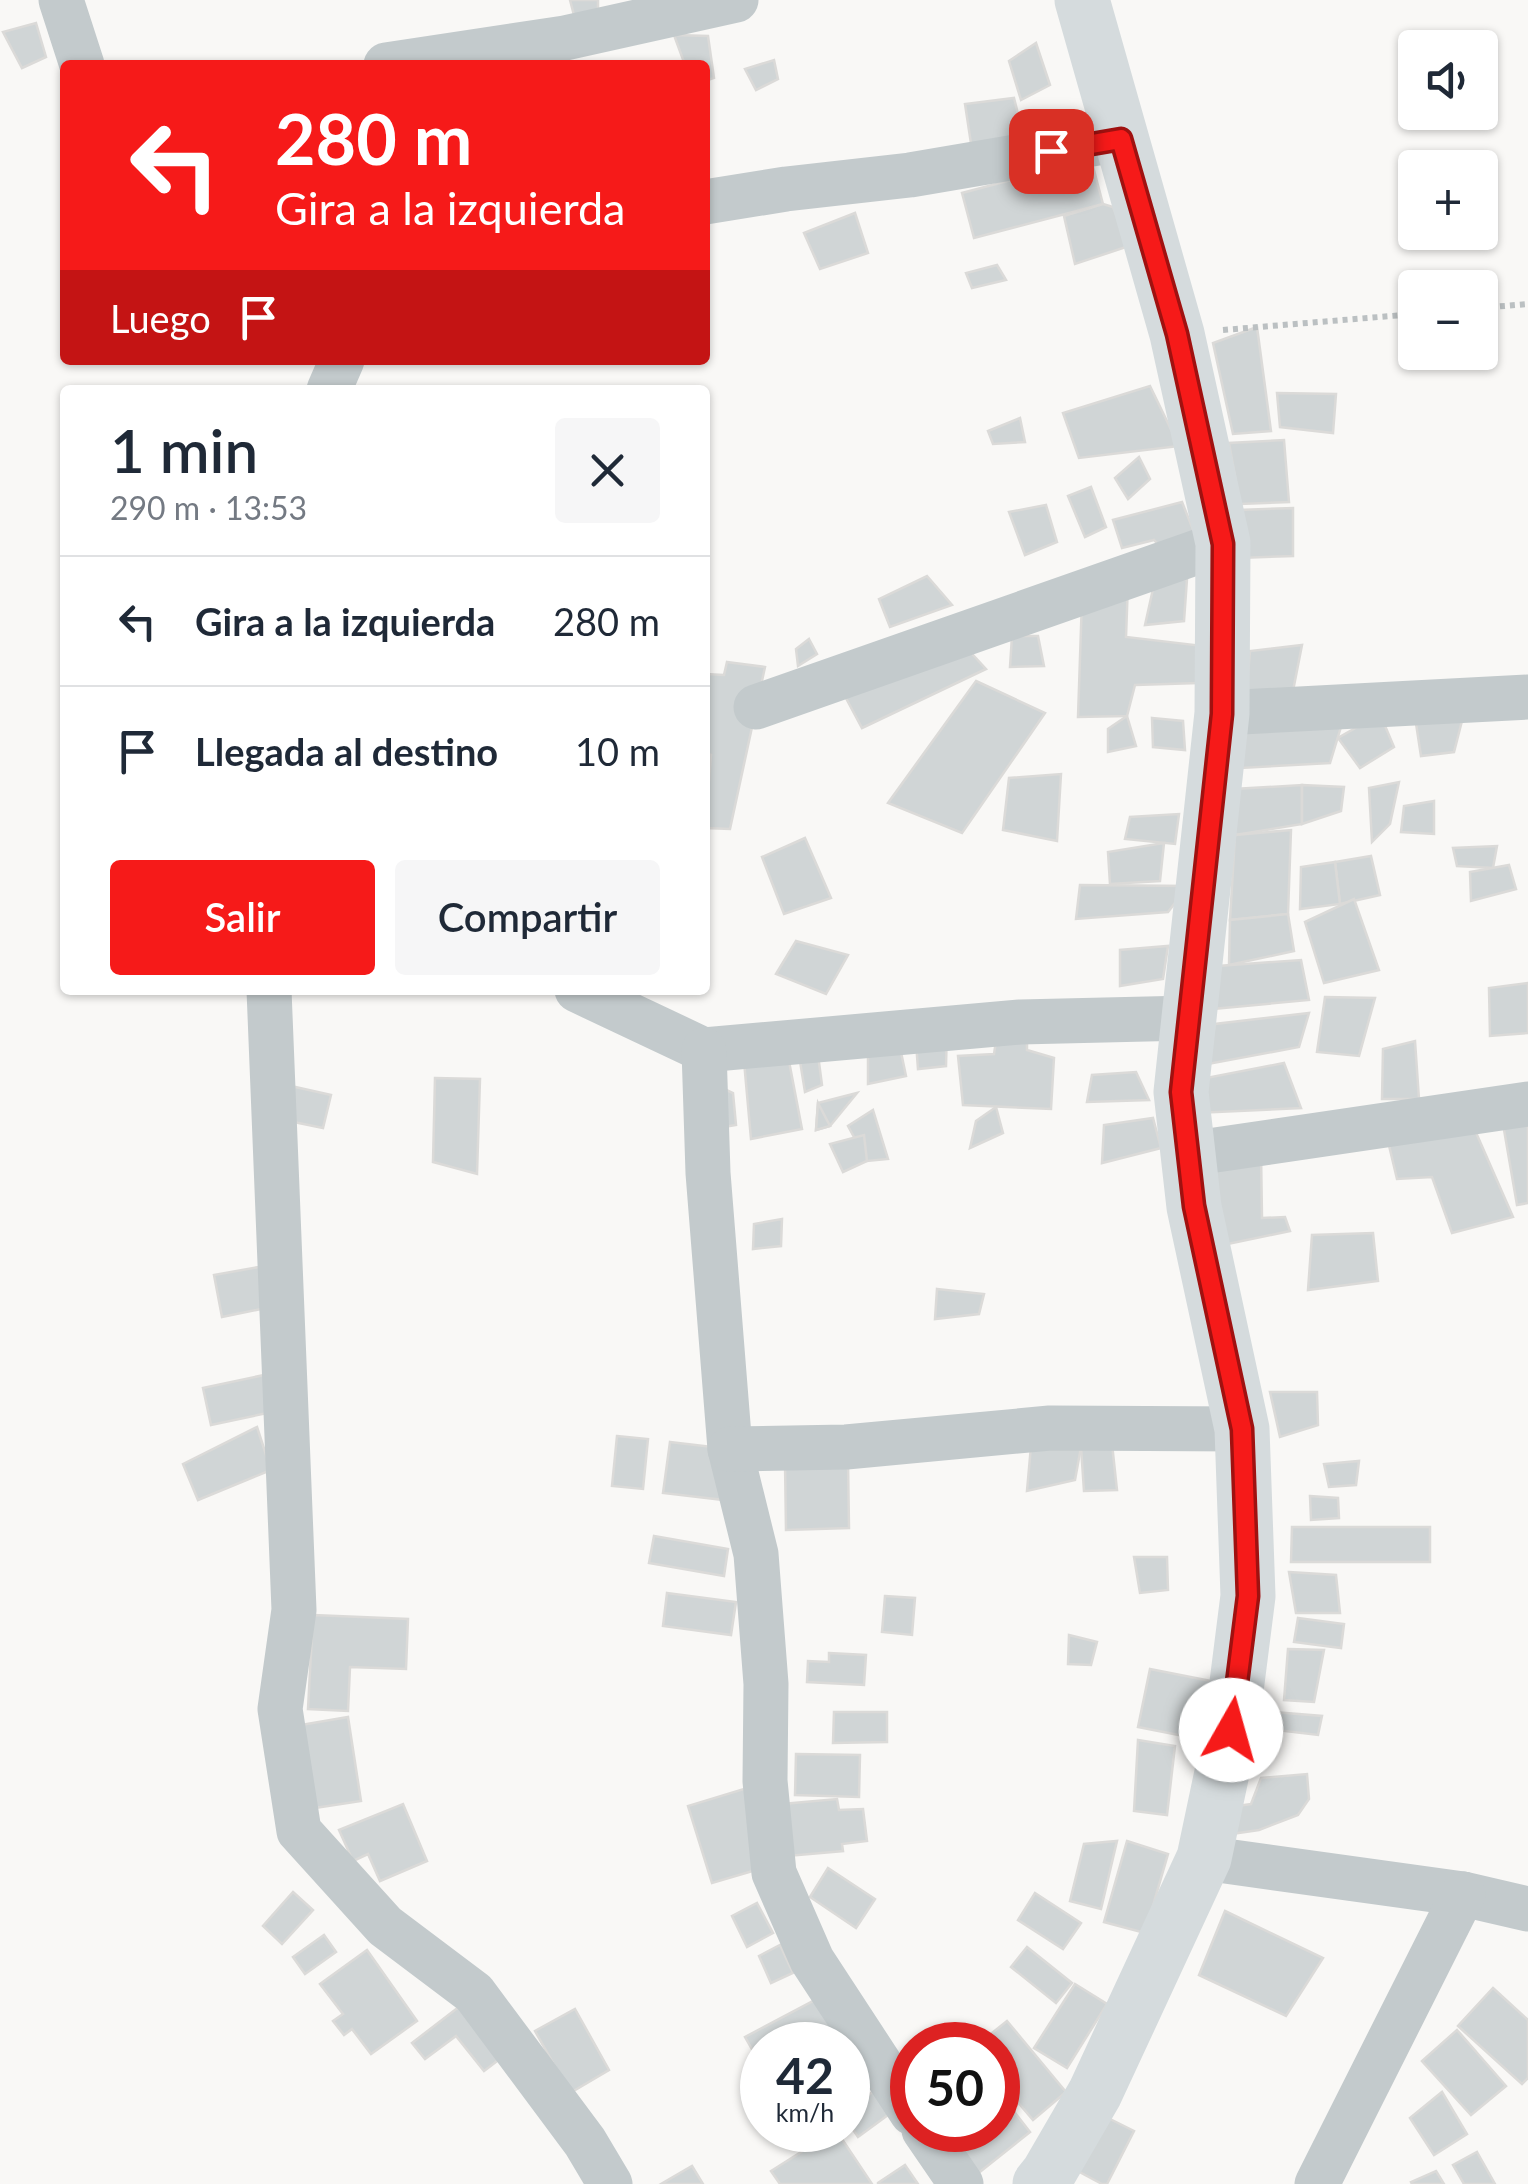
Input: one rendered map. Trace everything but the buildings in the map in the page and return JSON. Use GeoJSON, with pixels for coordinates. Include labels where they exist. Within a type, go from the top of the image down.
{"type":"FeatureCollection","features":[{"type":"Feature","properties":{"kind":"main road"},"geometry":{"type":"LineString","coordinates":[[1040,2184],[1095,2093],[1204,1858],[1231,1730],[1248,1596],[1242,1429],[1194,1206],[1181,1092],[1222,714],[1223,544],[1177,334],[1082,0]]}},
{"type":"Feature","properties":{"kind":"street"},"geometry":{"type":"LineString","coordinates":[[61,0],[80,60]]}},
{"type":"Feature","properties":{"kind":"street"},"geometry":{"type":"LineString","coordinates":[[405,60],[559,19],[736,0]]}},
{"type":"Feature","properties":{"kind":"street"},"geometry":{"type":"LineString","coordinates":[[710,201],[910,175],[1121,139]]}},
{"type":"Feature","properties":{"kind":"street"},"geometry":{"type":"LineString","coordinates":[[756,707],[1223,544]]}},
{"type":"Feature","properties":{"kind":"street"},"geometry":{"type":"LineString","coordinates":[[1222,714],[1528,698]]}},
{"type":"Feature","properties":{"kind":"street"},"geometry":{"type":"LineString","coordinates":[[269,995],[294,1610],[280,1709],[299,1831],[386,1926],[474,1993],[585,2142],[608,2183]]}},
{"type":"Feature","properties":{"kind":"street"},"geometry":{"type":"LineString","coordinates":[[588,995],[704,1050],[1020,1022],[1189,1018]]}},
{"type":"Feature","properties":{"kind":"street"},"geometry":{"type":"LineString","coordinates":[[704,1050],[708,1172],[730,1449],[756,1554],[766,1684],[765,1782],[774,1873],[812,1960],[890,2080]]}},
{"type":"Feature","properties":{"kind":"street"},"geometry":{"type":"LineString","coordinates":[[1188,1154],[1528,1104]]}},
{"type":"Feature","properties":{"kind":"street"},"geometry":{"type":"LineString","coordinates":[[730,1449],[846,1447],[1050,1428],[1242,1429]]}},
{"type":"Feature","properties":{"kind":"street"},"geometry":{"type":"LineString","coordinates":[[1204,1858],[1464,1894],[1528,1909]]}},
{"type":"Feature","properties":{"kind":"street"},"geometry":{"type":"LineString","coordinates":[[1317,2184],[1464,1894]]}},
{"type":"Feature","properties":{"kind":"street"},"geometry":{"type":"LineString","coordinates":[[939,2152],[961,2184]]}},
{"type":"Feature","properties":{"kind":"path"},"geometry":{"type":"LineString","coordinates":[[1498,306],[1528,304]]}},
{"type":"Feature","properties":{"kind":"path"},"geometry":{"type":"LineString","coordinates":[[1177,334],[1398,315]]}},
{"type":"Feature","properties":{"kind":"route"},"geometry":{"type":"LineString","coordinates":[[1051,151],[1121,139],[1177,334],[1223,544],[1222,714],[1181,1092],[1194,1206],[1242,1429],[1248,1596],[1231,1730]]}}]}
